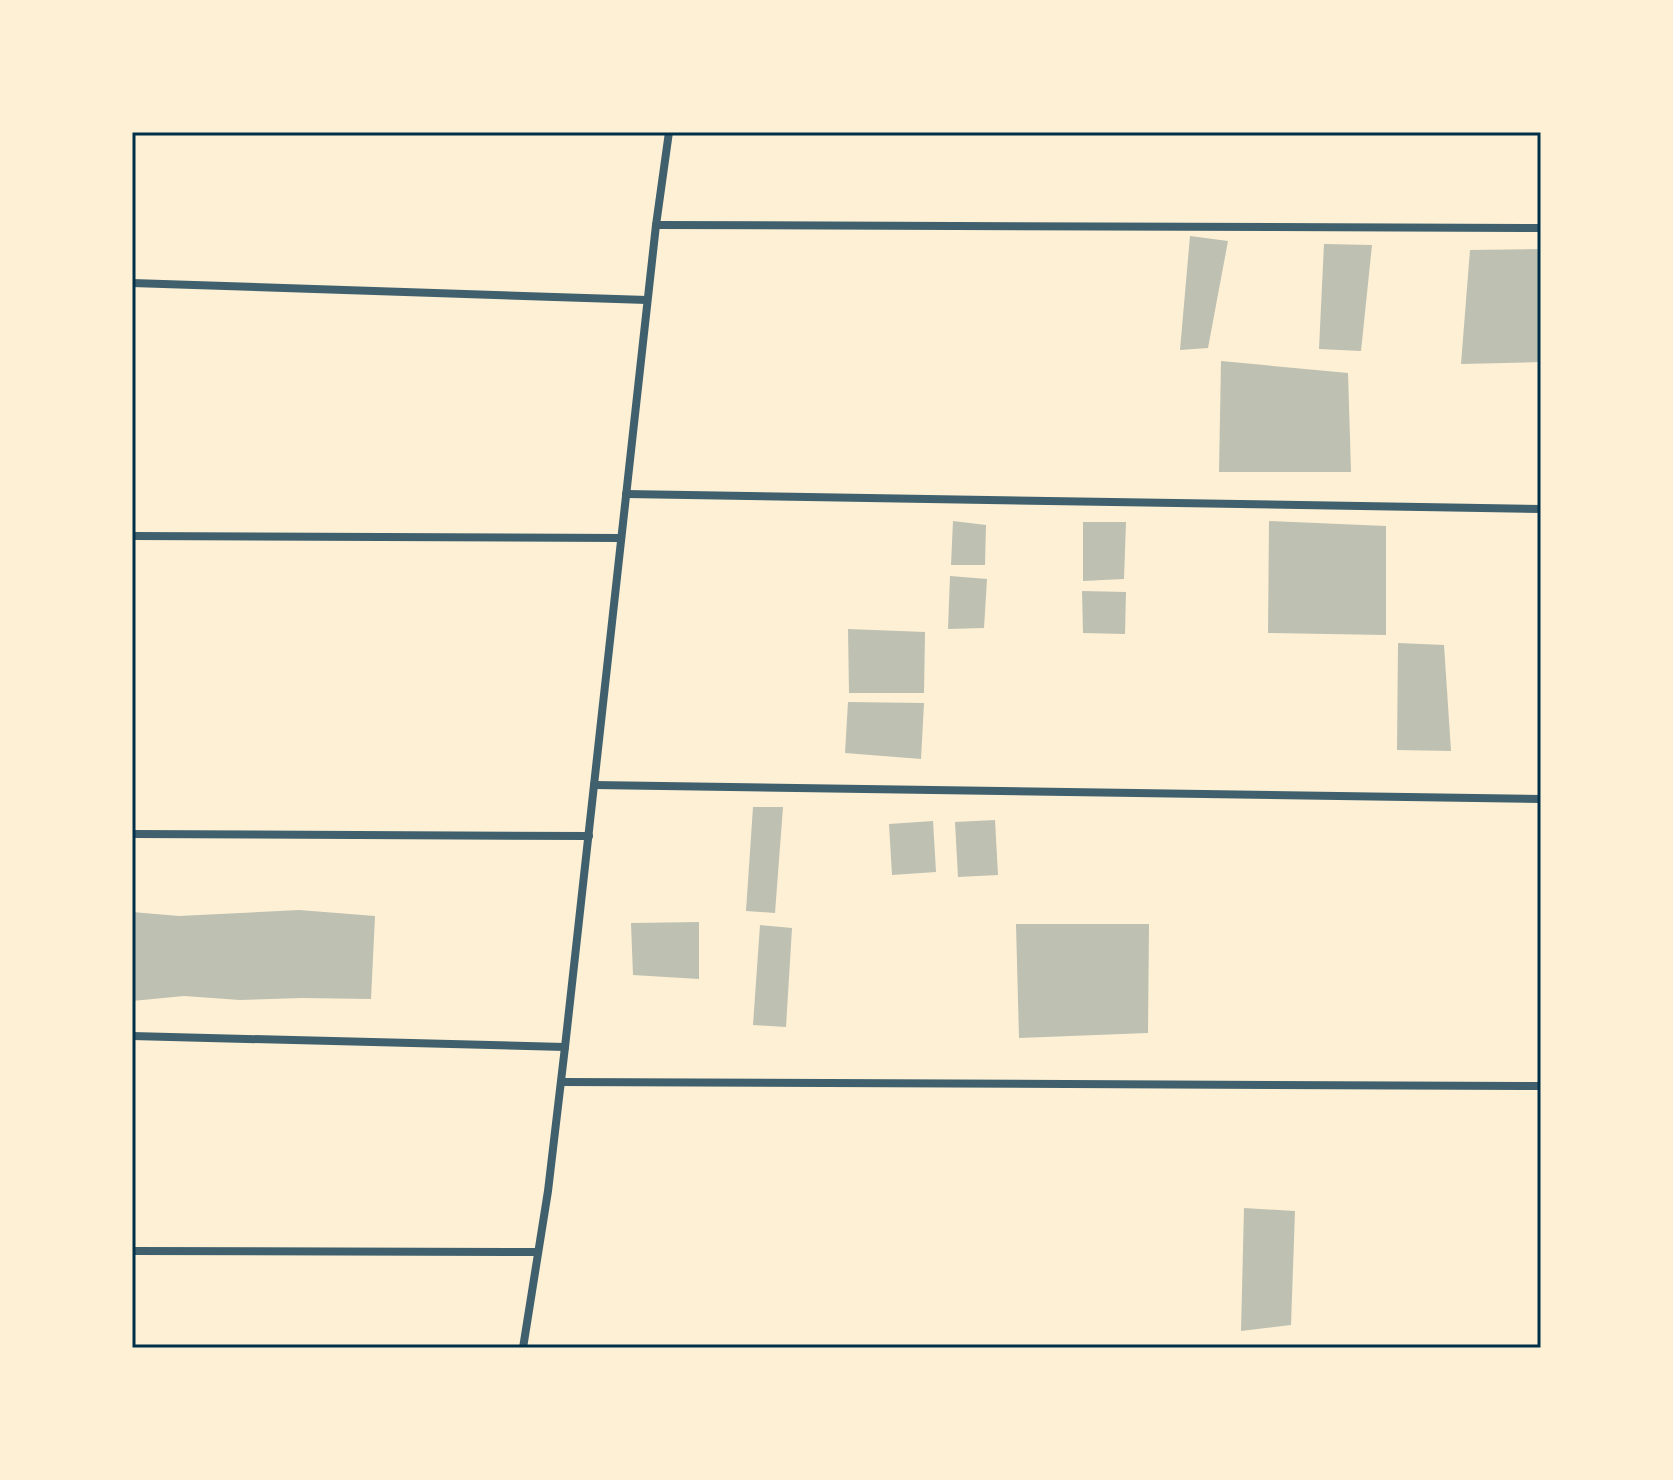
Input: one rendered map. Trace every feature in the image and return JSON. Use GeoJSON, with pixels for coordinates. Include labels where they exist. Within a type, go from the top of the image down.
{"type":"FeatureCollection","features":[{"type":"Feature","properties":{"kind":"street"},"geometry":{"type":"LineString","coordinates":[[523,1348],[548,1191],[647,300],[669,132]]}},
{"type":"Feature","properties":{"kind":"street"},"geometry":{"type":"LineString","coordinates":[[656,225],[1541,228]]}},
{"type":"Feature","properties":{"kind":"street"},"geometry":{"type":"LineString","coordinates":[[132,283],[647,300]]}},
{"type":"Feature","properties":{"kind":"street"},"geometry":{"type":"LineString","coordinates":[[626,494],[1541,509]]}},
{"type":"Feature","properties":{"kind":"street"},"geometry":{"type":"LineString","coordinates":[[132,536],[621,538]]}},
{"type":"Feature","properties":{"kind":"street"},"geometry":{"type":"LineString","coordinates":[[594,785],[1541,799]]}},
{"type":"Feature","properties":{"kind":"street"},"geometry":{"type":"LineString","coordinates":[[132,834],[589,836]]}},
{"type":"Feature","properties":{"kind":"street"},"geometry":{"type":"LineString","coordinates":[[132,1036],[565,1047]]}},
{"type":"Feature","properties":{"kind":"street"},"geometry":{"type":"LineString","coordinates":[[561,1082],[1541,1086]]}},
{"type":"Feature","properties":{"kind":"street"},"geometry":{"type":"LineString","coordinates":[[132,1251],[537,1252]]}},
{"type":"Feature","properties":{"kind":"building"},"geometry":{"type":"Polygon","coordinates":[[[1190,236],[1228,241],[1208,348],[1180,350],[1190,236]]]}},
{"type":"Feature","properties":{"kind":"building"},"geometry":{"type":"Polygon","coordinates":[[[1324,244],[1372,245],[1361,351],[1319,349],[1324,244]]]}},
{"type":"Feature","properties":{"kind":"building"},"geometry":{"type":"Polygon","coordinates":[[[1541,249],[1541,362],[1461,364],[1470,250],[1541,249]]]}},
{"type":"Feature","properties":{"kind":"building"},"geometry":{"type":"Polygon","coordinates":[[[1221,361],[1348,373],[1351,472],[1219,472],[1221,361]]]}},
{"type":"Feature","properties":{"kind":"building"},"geometry":{"type":"Polygon","coordinates":[[[953,521],[986,525],[985,565],[951,565],[953,521]]]}},
{"type":"Feature","properties":{"kind":"building"},"geometry":{"type":"Polygon","coordinates":[[[1269,521],[1386,526],[1386,635],[1268,633],[1269,521]]]}},
{"type":"Feature","properties":{"kind":"building"},"geometry":{"type":"Polygon","coordinates":[[[1083,522],[1126,522],[1124,579],[1083,581],[1083,522]]]}},
{"type":"Feature","properties":{"kind":"building"},"geometry":{"type":"Polygon","coordinates":[[[950,576],[987,579],[984,628],[948,629],[950,576]]]}},
{"type":"Feature","properties":{"kind":"building"},"geometry":{"type":"Polygon","coordinates":[[[1082,591],[1126,592],[1125,634],[1083,633],[1082,591]]]}},
{"type":"Feature","properties":{"kind":"building"},"geometry":{"type":"Polygon","coordinates":[[[848,629],[925,632],[924,693],[849,693],[848,629]]]}},
{"type":"Feature","properties":{"kind":"building"},"geometry":{"type":"Polygon","coordinates":[[[1398,643],[1444,645],[1451,751],[1397,750],[1398,643]]]}},
{"type":"Feature","properties":{"kind":"building"},"geometry":{"type":"Polygon","coordinates":[[[848,702],[924,703],[921,759],[845,753],[848,702]]]}},
{"type":"Feature","properties":{"kind":"building"},"geometry":{"type":"Polygon","coordinates":[[[753,807],[783,807],[775,913],[746,911],[753,807]]]}},
{"type":"Feature","properties":{"kind":"building"},"geometry":{"type":"Polygon","coordinates":[[[995,820],[998,875],[958,877],[955,822],[995,820]]]}},
{"type":"Feature","properties":{"kind":"building"},"geometry":{"type":"Polygon","coordinates":[[[933,821],[936,872],[892,875],[889,824],[933,821]]]}},
{"type":"Feature","properties":{"kind":"building"},"geometry":{"type":"Polygon","coordinates":[[[299,910],[375,916],[371,999],[240,1000],[184,996],[132,1001],[132,912],[179,916],[299,910]]]}},
{"type":"Feature","properties":{"kind":"building"},"geometry":{"type":"Polygon","coordinates":[[[699,922],[699,979],[633,975],[631,923],[699,922]]]}},
{"type":"Feature","properties":{"kind":"building"},"geometry":{"type":"Polygon","coordinates":[[[1016,924],[1149,924],[1148,1033],[1019,1038],[1016,924]]]}},
{"type":"Feature","properties":{"kind":"building"},"geometry":{"type":"Polygon","coordinates":[[[760,925],[792,928],[786,1027],[753,1025],[760,925]]]}},
{"type":"Feature","properties":{"kind":"building"},"geometry":{"type":"Polygon","coordinates":[[[1244,1208],[1295,1211],[1291,1325],[1241,1331],[1244,1208]]]}}]}
